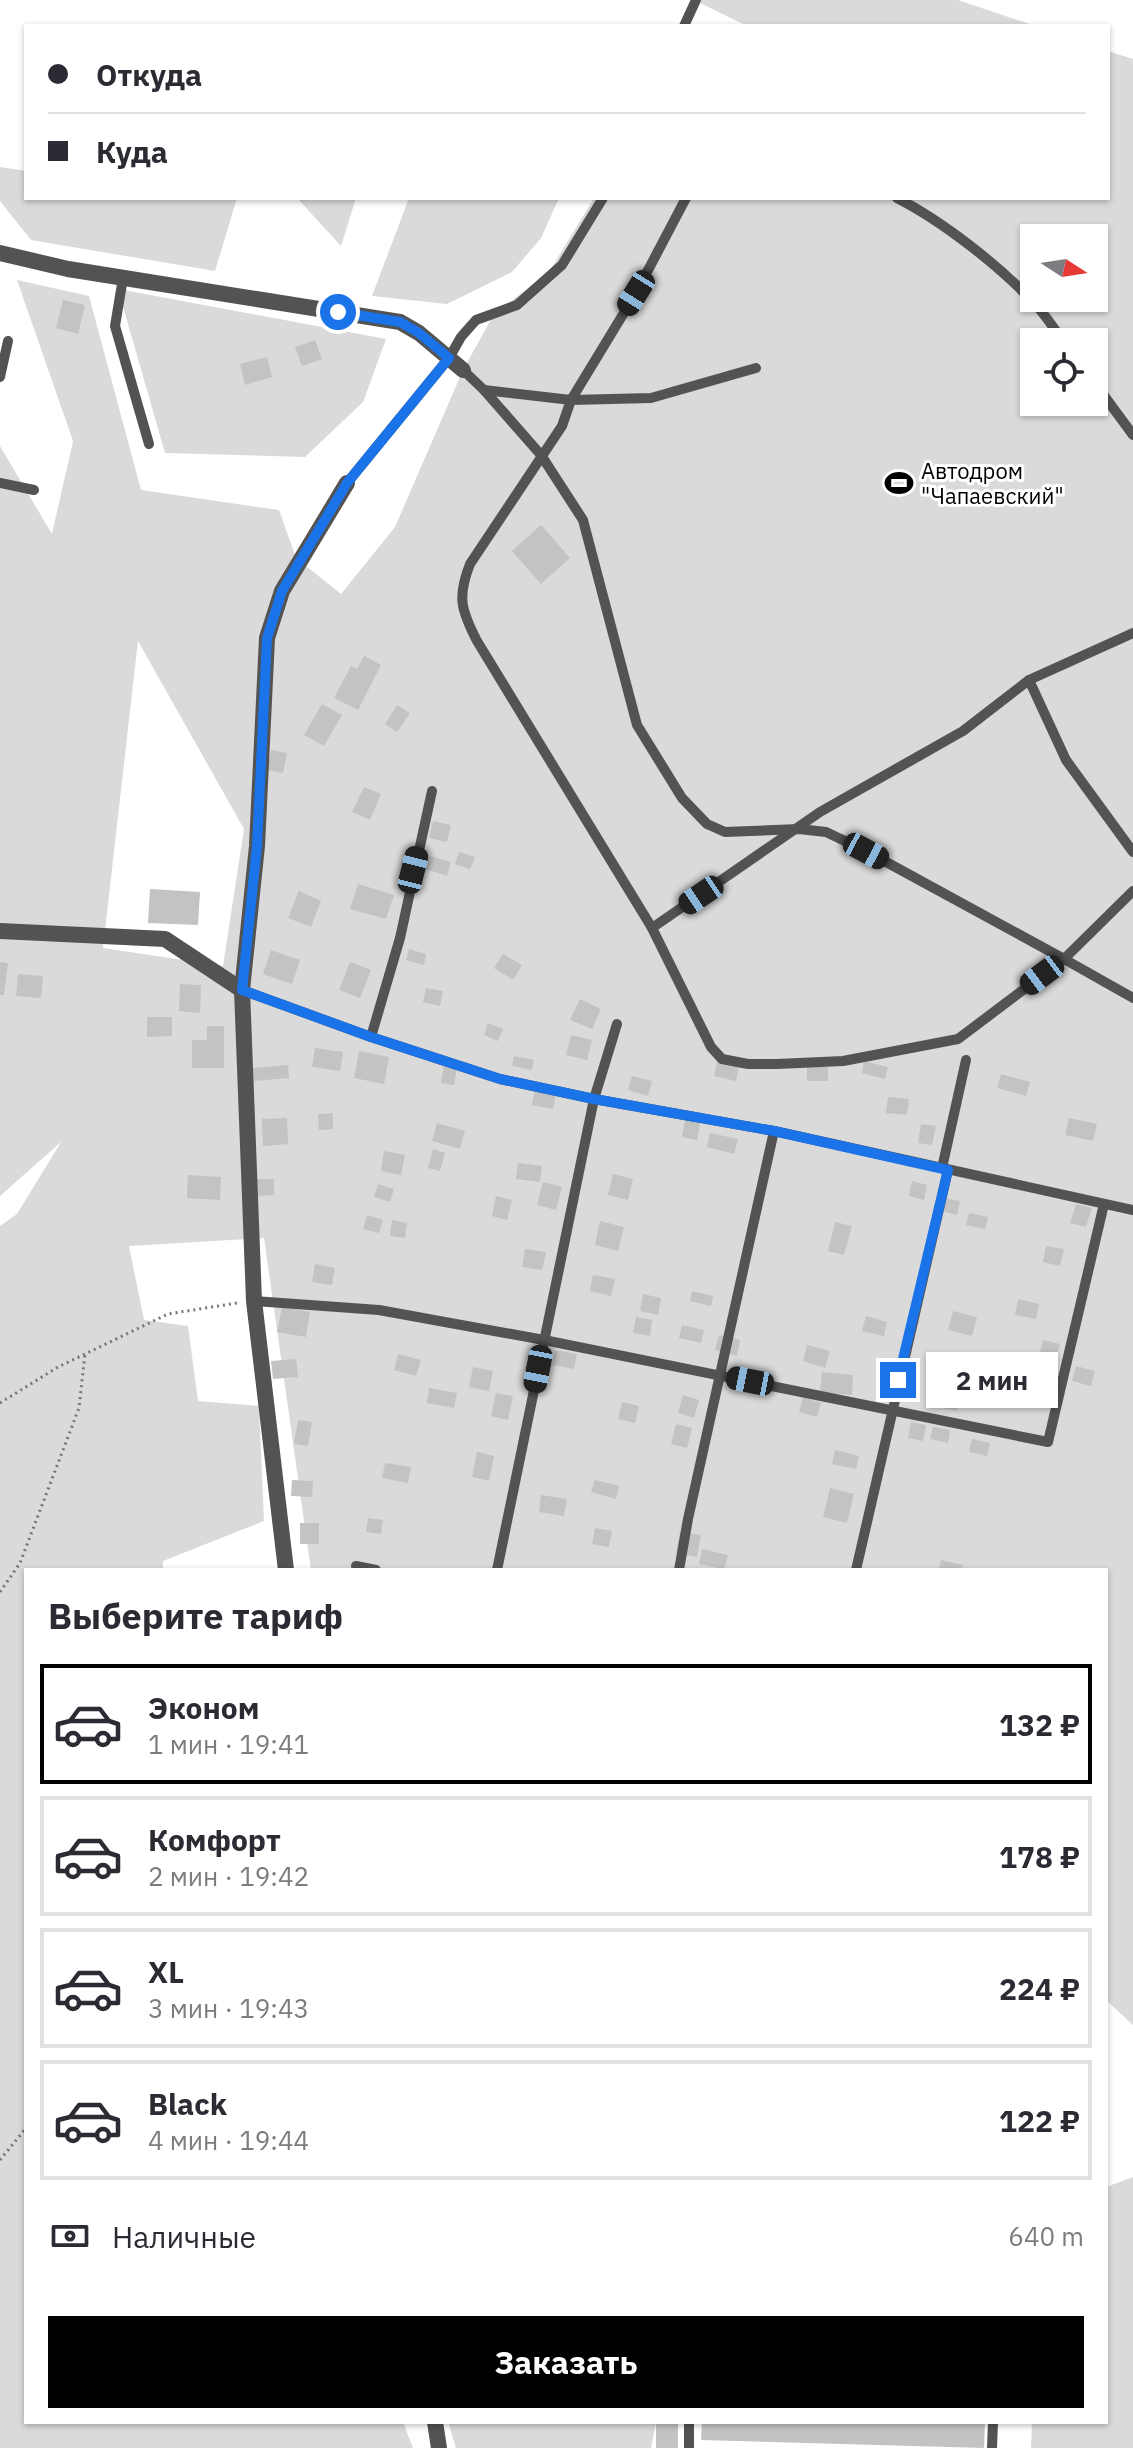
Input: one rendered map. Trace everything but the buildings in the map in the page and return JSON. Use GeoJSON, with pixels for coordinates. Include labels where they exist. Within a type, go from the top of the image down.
{"type":"FeatureCollection","features":[{"type":"Feature","properties":{"kind":"street"},"geometry":{"type":"LineString","coordinates":[[0,253],[68,269],[400,322],[419,333],[463,370]]}},
{"type":"Feature","properties":{"kind":"street"},"geometry":{"type":"LineString","coordinates":[[286,1568],[254,1301],[242,990],[257,846],[267,638],[282,591],[347,483]]}},
{"type":"Feature","properties":{"kind":"street"},"geometry":{"type":"LineString","coordinates":[[0,931],[165,939],[242,990]]}},
{"type":"Feature","properties":{"kind":"street"},"geometry":{"type":"LineString","coordinates":[[435,2424],[439,2448]]}},
{"type":"Feature","properties":{"kind":"lane"},"geometry":{"type":"LineString","coordinates":[[685,24],[696,0]]}},
{"type":"Feature","properties":{"kind":"lane"},"geometry":{"type":"LineString","coordinates":[[347,483],[449,358],[476,320],[517,305],[562,265],[602,200]]}},
{"type":"Feature","properties":{"kind":"lane"},"geometry":{"type":"LineString","coordinates":[[685,200],[636,293],[571,400],[562,426],[470,564],[461,586],[462,611],[477,641],[652,928],[711,1047],[722,1059],[748,1064],[843,1061],[958,1039],[1064,959],[1133,891]]}},
{"type":"Feature","properties":{"kind":"lane"},"geometry":{"type":"LineString","coordinates":[[901,200],[982,256],[1035,303],[1054,328]]}},
{"type":"Feature","properties":{"kind":"lane"},"geometry":{"type":"LineString","coordinates":[[123,278],[115,326],[149,444]]}},
{"type":"Feature","properties":{"kind":"lane"},"geometry":{"type":"LineString","coordinates":[[0,377],[8,341]]}},
{"type":"Feature","properties":{"kind":"lane"},"geometry":{"type":"LineString","coordinates":[[484,390],[571,400],[651,398],[756,368]]}},
{"type":"Feature","properties":{"kind":"lane"},"geometry":{"type":"LineString","coordinates":[[463,370],[541,455],[583,520],[637,725],[682,798],[707,824],[725,832],[799,829],[826,832],[1133,998]]}},
{"type":"Feature","properties":{"kind":"lane"},"geometry":{"type":"LineString","coordinates":[[1108,401],[1133,435]]}},
{"type":"Feature","properties":{"kind":"lane"},"geometry":{"type":"LineString","coordinates":[[0,483],[34,490]]}},
{"type":"Feature","properties":{"kind":"lane"},"geometry":{"type":"LineString","coordinates":[[652,928],[820,812],[963,731],[1029,680],[1133,633]]}},
{"type":"Feature","properties":{"kind":"lane"},"geometry":{"type":"LineString","coordinates":[[1029,680],[1066,760],[1133,852]]}},
{"type":"Feature","properties":{"kind":"lane"},"geometry":{"type":"LineString","coordinates":[[371,1037],[400,938],[432,791]]}},
{"type":"Feature","properties":{"kind":"lane"},"geometry":{"type":"LineString","coordinates":[[242,990],[500,1079],[774,1131],[1133,1210]]}},
{"type":"Feature","properties":{"kind":"lane"},"geometry":{"type":"LineString","coordinates":[[497,1568],[594,1099],[617,1024]]}},
{"type":"Feature","properties":{"kind":"lane"},"geometry":{"type":"LineString","coordinates":[[856,1568],[945,1169],[966,1060]]}},
{"type":"Feature","properties":{"kind":"lane"},"geometry":{"type":"LineString","coordinates":[[679,1568],[774,1131]]}},
{"type":"Feature","properties":{"kind":"lane"},"geometry":{"type":"LineString","coordinates":[[254,1301],[379,1310],[544,1340],[1048,1442],[1104,1204]]}},
{"type":"Feature","properties":{"kind":"lane"},"geometry":{"type":"LineString","coordinates":[[356,1566],[366,1568]]}},
{"type":"Feature","properties":{"kind":"lane"},"geometry":{"type":"LineString","coordinates":[[689,2424],[689,2448]]}},
{"type":"Feature","properties":{"kind":"lane"},"geometry":{"type":"LineString","coordinates":[[992,2448],[993,2424]]}},
{"type":"Feature","properties":{"kind":"path"},"geometry":{"type":"LineString","coordinates":[[0,1403],[58,1367],[168,1314],[254,1301]]}},
{"type":"Feature","properties":{"kind":"path"},"geometry":{"type":"LineString","coordinates":[[0,1592],[20,1563],[79,1408],[85,1354]]}},
{"type":"Feature","properties":{"kind":"path"},"geometry":{"type":"LineString","coordinates":[[0,2160],[24,2130]]}},
{"type":"Feature","properties":{"kind":"shaded area"},"geometry":{"type":"Polygon","coordinates":[[[701,0],[958,0],[1029,24],[743,24],[700,3],[701,0]]]}},
{"type":"Feature","properties":{"kind":"shaded area"},"geometry":{"type":"Polygon","coordinates":[[[1110,52],[1133,59],[1133,2025],[1108,2002],[1108,1568],[311,1568],[264,1238],[129,1246],[144,1320],[188,1326],[198,1401],[259,1406],[264,1521],[163,1561],[163,1568],[24,1568],[24,2424],[404,2424],[413,2448],[0,2448],[0,1226],[17,1214],[61,1142],[0,1196],[0,446],[52,534],[73,441],[17,280],[89,296],[141,490],[279,510],[296,558],[341,594],[395,527],[463,370],[494,314],[549,272],[593,200],[1110,200],[1110,52]],[[138,641],[103,948],[223,966],[244,829],[138,641]]]}},
{"type":"Feature","properties":{"kind":"shaded area"},"geometry":{"type":"Polygon","coordinates":[[[0,167],[24,171],[24,200],[236,200],[215,271],[31,240],[0,201],[0,167]]]}},
{"type":"Feature","properties":{"kind":"shaded area"},"geometry":{"type":"Polygon","coordinates":[[[299,200],[355,200],[341,246],[299,200]]]}},
{"type":"Feature","properties":{"kind":"shaded area"},"geometry":{"type":"Polygon","coordinates":[[[408,200],[558,200],[541,238],[512,272],[447,304],[372,296],[408,200]]]}},
{"type":"Feature","properties":{"kind":"shaded area"},"geometry":{"type":"Polygon","coordinates":[[[118,289],[386,339],[363,402],[305,457],[165,453],[118,289]]]}},
{"type":"Feature","properties":{"kind":"shaded area"},"geometry":{"type":"Polygon","coordinates":[[[1133,2177],[1133,2448],[1031,2448],[1032,2424],[1108,2424],[1108,2186],[1133,2177]]]}},
{"type":"Feature","properties":{"kind":"shaded area"},"geometry":{"type":"Polygon","coordinates":[[[449,2424],[656,2424],[651,2448],[456,2448],[449,2424]]]}},
{"type":"Feature","properties":{"kind":"place","name":"Автодром \"Чапаевский\""},"geometry":{"type":"Point","coordinates":[899,483]}},
{"type":"Feature","properties":{"kind":"route"},"geometry":{"type":"LineString","coordinates":[[338,312],[400,322],[449,358],[347,483],[282,591],[267,638],[257,846],[242,990],[500,1079],[774,1131],[948,1170],[898,1380]]}}]}
